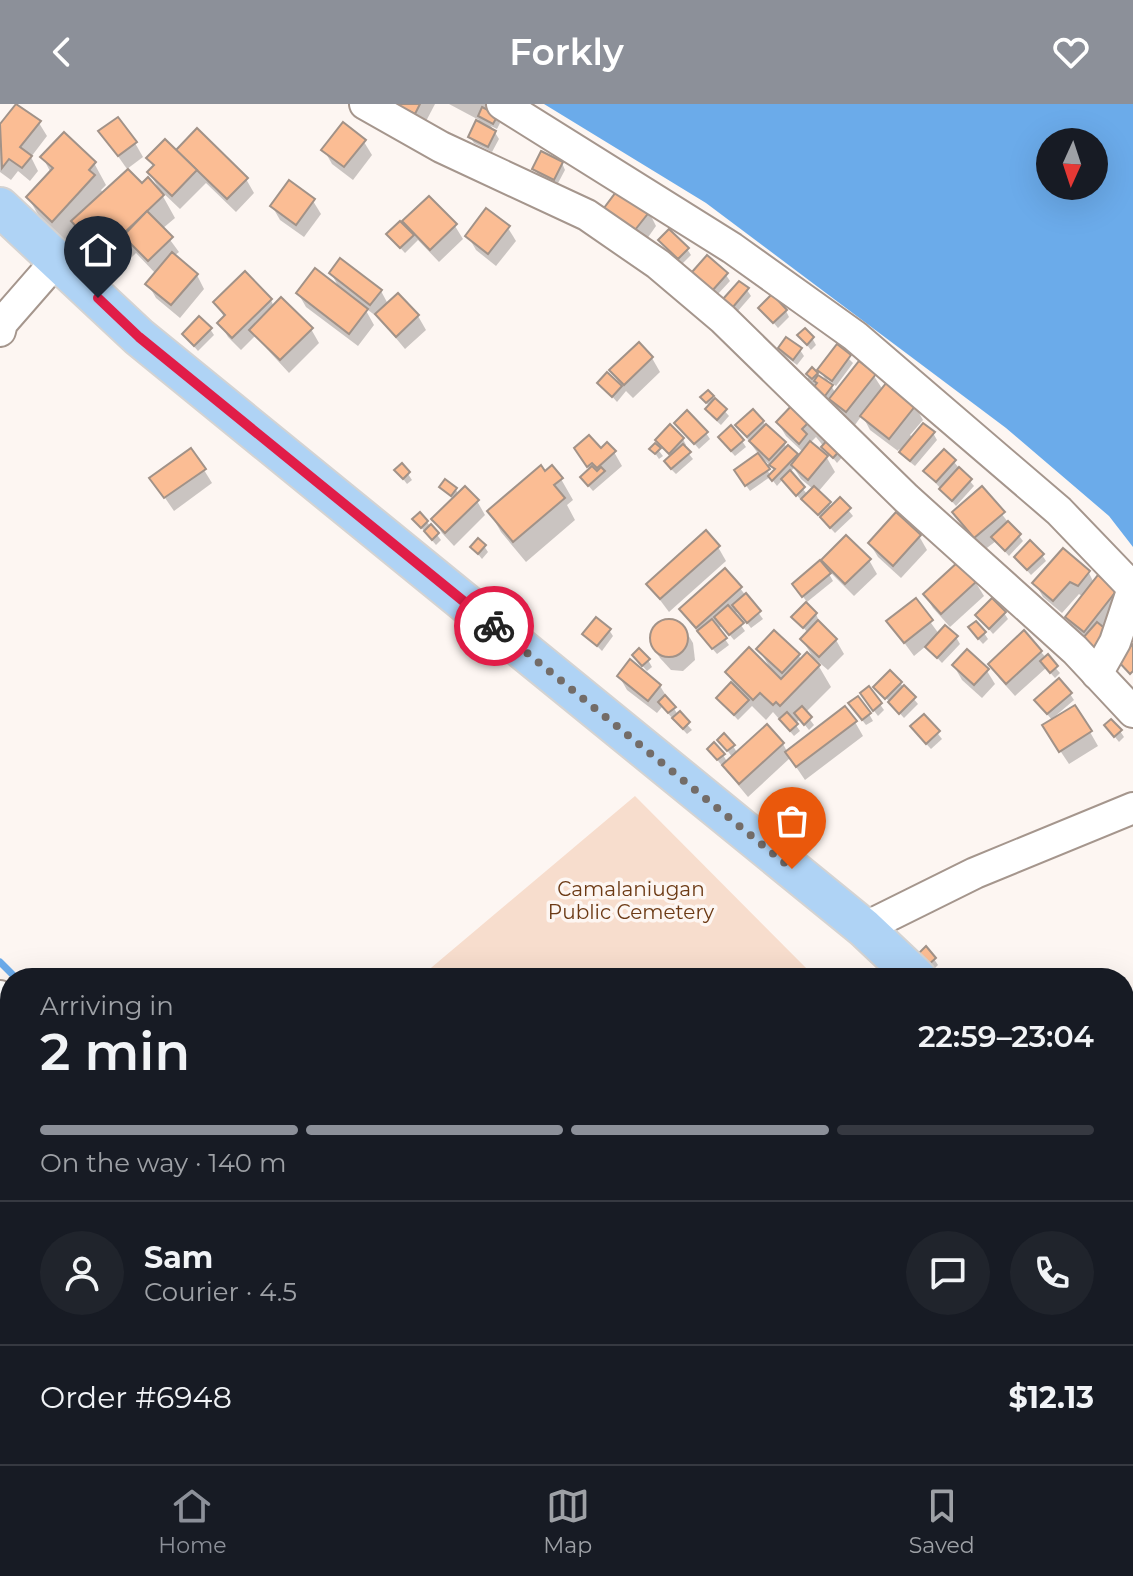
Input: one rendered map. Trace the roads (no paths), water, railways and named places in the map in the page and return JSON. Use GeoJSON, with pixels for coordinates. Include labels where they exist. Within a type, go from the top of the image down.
{"type":"FeatureCollection","features":[{"type":"Feature","properties":{"kind":"main road"},"geometry":{"type":"LineString","coordinates":[[0,207],[139,337],[864,928],[906,968]]}},
{"type":"Feature","properties":{"kind":"street"},"geometry":{"type":"LineString","coordinates":[[365,104],[441,147],[587,215],[658,264],[723,319],[906,498],[1075,650],[1133,712]]}},
{"type":"Feature","properties":{"kind":"street"},"geometry":{"type":"LineString","coordinates":[[502,104],[732,248],[855,336],[1059,511],[1133,588],[1115,642],[1097,674]]}},
{"type":"Feature","properties":{"kind":"street"},"geometry":{"type":"LineString","coordinates":[[1,326],[57,260]]}},
{"type":"Feature","properties":{"kind":"street"},"geometry":{"type":"LineString","coordinates":[[864,928],[975,873],[1133,808]]}},
{"type":"Feature","properties":{"kind":"water"},"geometry":{"type":"Polygon","coordinates":[[[544,104],[1133,104],[1133,547],[1109,516],[1006,428],[706,203],[544,104]]]}},
{"type":"Feature","properties":{"kind":"waterway"},"geometry":{"type":"LineString","coordinates":[[0,962],[6,968]]}},
{"type":"Feature","properties":{"kind":"park label","name":"Camalaniugan Public Cemetery"},"geometry":{"type":"Point","coordinates":[631,900]}}]}
